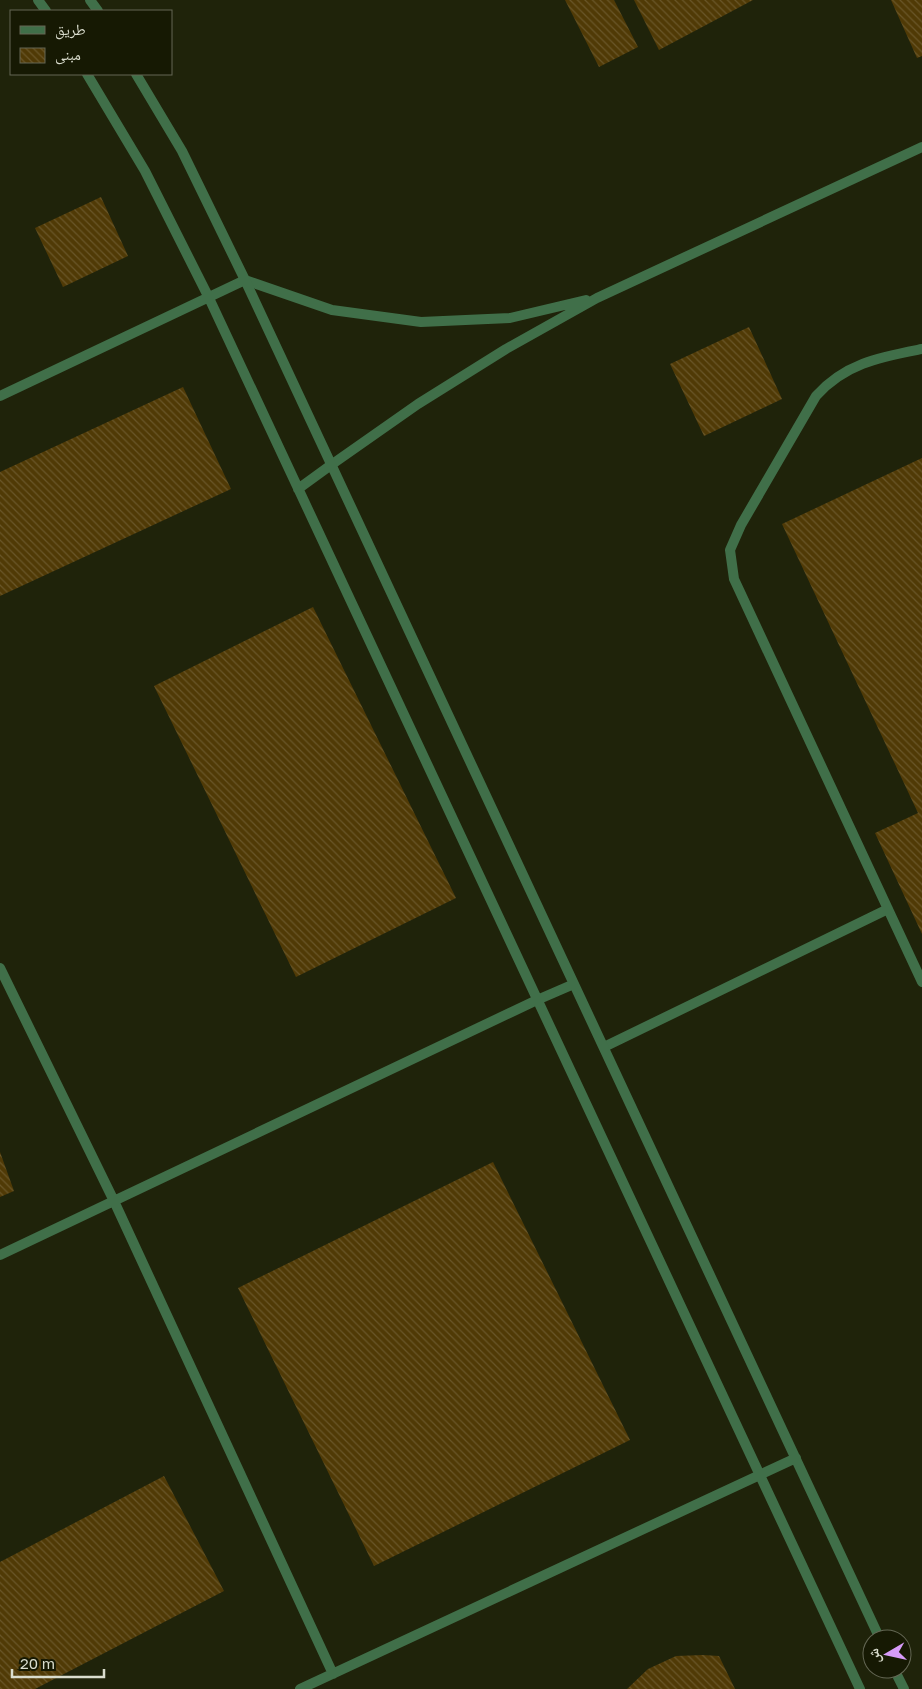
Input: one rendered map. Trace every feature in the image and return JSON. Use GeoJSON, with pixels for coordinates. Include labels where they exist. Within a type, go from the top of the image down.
{"type":"FeatureCollection","features":[{"type":"Feature","properties":{"kind":"street"},"geometry":{"type":"LineString","coordinates":[[88,75],[145,172],[208,298],[860,1689]]}},
{"type":"Feature","properties":{"kind":"street"},"geometry":{"type":"LineString","coordinates":[[137,75],[182,150],[245,280],[875,1629]]}},
{"type":"Feature","properties":{"kind":"street"},"geometry":{"type":"LineString","coordinates":[[298,488],[418,404],[498,354],[596,298],[922,147]]}},
{"type":"Feature","properties":{"kind":"street"},"geometry":{"type":"LineString","coordinates":[[0,396],[245,280],[332,310],[421,322],[510,318],[596,298]]}},
{"type":"Feature","properties":{"kind":"street"},"geometry":{"type":"LineString","coordinates":[[922,350],[881,357],[856,365],[826,385],[816,396],[741,524],[730,550],[734,579],[922,982]]}},
{"type":"Feature","properties":{"kind":"street"},"geometry":{"type":"LineString","coordinates":[[604,1048],[888,909]]}},
{"type":"Feature","properties":{"kind":"street"},"geometry":{"type":"LineString","coordinates":[[0,968],[114,1201],[333,1674]]}},
{"type":"Feature","properties":{"kind":"street"},"geometry":{"type":"LineString","coordinates":[[0,1255],[574,984]]}},
{"type":"Feature","properties":{"kind":"street"},"geometry":{"type":"LineString","coordinates":[[300,1689],[796,1458]]}},
{"type":"Feature","properties":{"kind":"building"},"geometry":{"type":"Polygon","coordinates":[[[565,0],[614,0],[638,47],[599,67],[565,0]]]}},
{"type":"Feature","properties":{"kind":"building"},"geometry":{"type":"Polygon","coordinates":[[[634,0],[753,0],[659,50],[634,0]]]}},
{"type":"Feature","properties":{"kind":"building"},"geometry":{"type":"Polygon","coordinates":[[[891,0],[922,0],[922,56],[917,58],[891,0]]]}},
{"type":"Feature","properties":{"kind":"building"},"geometry":{"type":"Polygon","coordinates":[[[101,197],[128,256],[63,287],[35,228],[101,197]]]}},
{"type":"Feature","properties":{"kind":"building"},"geometry":{"type":"Polygon","coordinates":[[[749,327],[782,399],[704,436],[670,364],[749,327]]]}},
{"type":"Feature","properties":{"kind":"building"},"geometry":{"type":"Polygon","coordinates":[[[183,387],[231,489],[0,596],[0,472],[183,387]]]}},
{"type":"Feature","properties":{"kind":"building"},"geometry":{"type":"Polygon","coordinates":[[[922,458],[922,934],[875,833],[918,813],[782,524],[922,458]]]}},
{"type":"Feature","properties":{"kind":"building"},"geometry":{"type":"Polygon","coordinates":[[[313,607],[456,898],[296,977],[154,686],[313,607]]]}},
{"type":"Feature","properties":{"kind":"building"},"geometry":{"type":"Polygon","coordinates":[[[0,1152],[14,1191],[0,1197],[0,1152]]]}},
{"type":"Feature","properties":{"kind":"building"},"geometry":{"type":"Polygon","coordinates":[[[493,1162],[630,1440],[374,1566],[238,1288],[493,1162]]]}},
{"type":"Feature","properties":{"kind":"building"},"geometry":{"type":"Polygon","coordinates":[[[164,1476],[224,1591],[35,1689],[0,1689],[0,1562],[164,1476]]]}},
{"type":"Feature","properties":{"kind":"building"},"geometry":{"type":"Polygon","coordinates":[[[676,1656],[719,1656],[735,1689],[627,1689],[648,1669],[676,1656]]]}}]}
